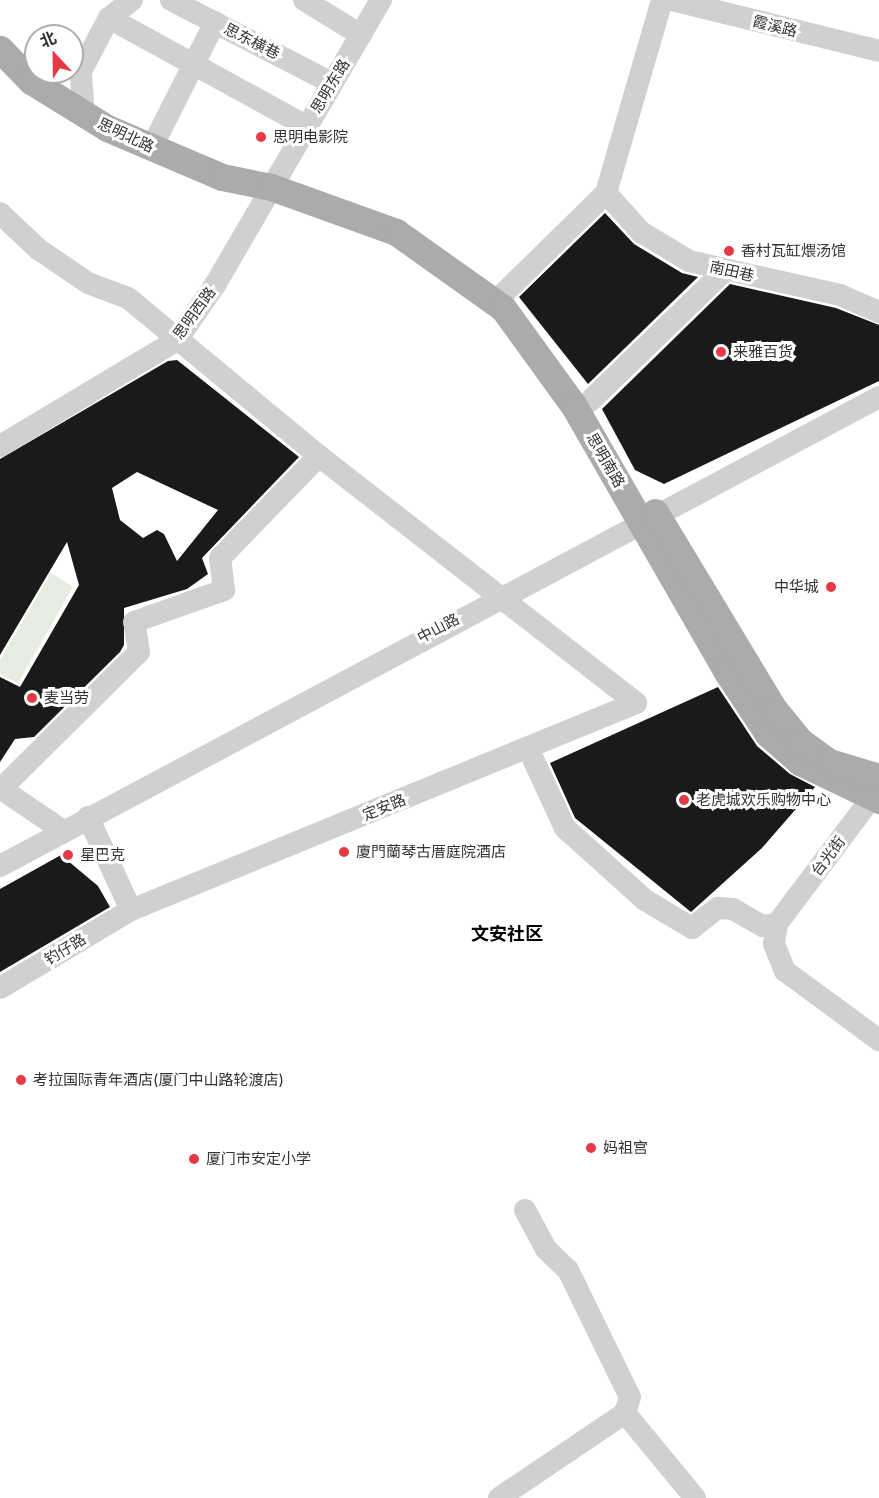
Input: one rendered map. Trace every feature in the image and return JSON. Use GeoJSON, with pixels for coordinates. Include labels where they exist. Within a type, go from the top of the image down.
{"type":"FeatureCollection","features":[{"type":"Feature","properties":{"kind":"main road","name":"思明北路"},"geometry":{"type":"LineString","coordinates":[[0,28],[12,61],[31,81],[107,129],[222,177],[275,179]]}},
{"type":"Feature","properties":{"kind":"main road","name":"思明北路"},"geometry":{"type":"LineString","coordinates":[[57,84],[83,103],[156,139],[237,169],[275,179]]}},
{"type":"Feature","properties":{"kind":"main road","name":"思明南路"},"geometry":{"type":"LineString","coordinates":[[275,179],[405,222],[504,292],[590,401],[727,672],[768,734],[800,762],[877,790]]}},
{"type":"Feature","properties":{"kind":"main road","name":"思明南路"},"geometry":{"type":"LineString","coordinates":[[275,179],[396,232],[503,308],[574,406],[649,519]]}},
{"type":"Feature","properties":{"kind":"street"},"geometry":{"type":"LineString","coordinates":[[83,103],[81,71],[109,18],[132,0]]}},
{"type":"Feature","properties":{"kind":"street","name":"思东横巷"},"geometry":{"type":"LineString","coordinates":[[171,0],[332,83]]}},
{"type":"Feature","properties":{"kind":"street"},"geometry":{"type":"LineString","coordinates":[[304,0],[361,35]]}},
{"type":"Feature","properties":{"kind":"street","name":"思明东路"},"geometry":{"type":"LineString","coordinates":[[275,179],[381,0]]}},
{"type":"Feature","properties":{"kind":"street"},"geometry":{"type":"LineString","coordinates":[[504,292],[606,193],[662,0]]}},
{"type":"Feature","properties":{"kind":"street","name":"霞溪路"},"geometry":{"type":"LineString","coordinates":[[672,0],[879,51]]}},
{"type":"Feature","properties":{"kind":"street"},"geometry":{"type":"LineString","coordinates":[[109,18],[306,126]]}},
{"type":"Feature","properties":{"kind":"street"},"geometry":{"type":"LineString","coordinates":[[156,139],[215,22]]}},
{"type":"Feature","properties":{"kind":"street","name":"思明西路"},"geometry":{"type":"LineString","coordinates":[[0,446],[177,340],[275,179]]}},
{"type":"Feature","properties":{"kind":"street","name":"南田巷"},"geometry":{"type":"LineString","coordinates":[[606,193],[641,232],[689,261],[840,295],[879,312]]}},
{"type":"Feature","properties":{"kind":"street"},"geometry":{"type":"LineString","coordinates":[[0,213],[38,249],[88,283],[128,298],[319,456],[498,596]]}},
{"type":"Feature","properties":{"kind":"street"},"geometry":{"type":"LineString","coordinates":[[590,401],[725,270]]}},
{"type":"Feature","properties":{"kind":"street","name":"中山路"},"geometry":{"type":"LineString","coordinates":[[0,866],[62,830],[498,596],[879,397]]}},
{"type":"Feature","properties":{"kind":"street"},"geometry":{"type":"LineString","coordinates":[[62,830],[1,788],[139,652],[134,622],[224,590],[220,558],[319,456]]}},
{"type":"Feature","properties":{"kind":"street","name":"定安路"},"geometry":{"type":"LineString","coordinates":[[131,910],[636,703],[498,596]]}},
{"type":"Feature","properties":{"kind":"street"},"geometry":{"type":"LineString","coordinates":[[528,748],[565,828],[595,858],[645,900],[692,928],[707,917],[727,908],[763,926],[777,924],[774,944],[785,971],[879,1041]]}},
{"type":"Feature","properties":{"kind":"street","name":"台光街"},"geometry":{"type":"LineString","coordinates":[[777,924],[877,790]]}},
{"type":"Feature","properties":{"kind":"street"},"geometry":{"type":"LineString","coordinates":[[88,817],[131,910]]}},
{"type":"Feature","properties":{"kind":"street","name":"钓仔路"},"geometry":{"type":"LineString","coordinates":[[0,988],[131,910]]}},
{"type":"Feature","properties":{"kind":"street"},"geometry":{"type":"LineString","coordinates":[[499,1498],[625,1413],[630,1397],[573,1281],[546,1249],[525,1210]]}},
{"type":"Feature","properties":{"kind":"street"},"geometry":{"type":"LineString","coordinates":[[625,1413],[695,1498]]}},
{"type":"Feature","properties":{"kind":"shaded area"},"geometry":{"type":"Polygon","coordinates":[[[51,573],[73,587],[18,683],[0,674],[0,660],[51,573]]]}},
{"type":"Feature","properties":{"kind":"building"},"geometry":{"type":"Polygon","coordinates":[[[605,213],[634,244],[682,273],[698,277],[588,384],[519,297],[605,213]]]}},
{"type":"Feature","properties":{"kind":"building","name":"来雅百货"},"geometry":{"type":"Polygon","coordinates":[[[730,284],[836,308],[879,325],[879,381],[664,484],[635,470],[602,409],[730,284]]]}},
{"type":"Feature","properties":{"kind":"building"},"geometry":{"type":"Polygon","coordinates":[[[177,360],[299,457],[202,558],[208,574],[187,589],[124,608],[124,645],[120,652],[34,737],[15,739],[0,762],[0,677],[20,687],[79,585],[67,542],[0,655],[0,459],[168,361],[177,360]],[[137,472],[112,488],[120,520],[143,538],[157,530],[164,534],[177,561],[218,510],[137,472]]]}},
{"type":"Feature","properties":{"kind":"building","name":"老虎城欢乐购物中心"},"geometry":{"type":"Polygon","coordinates":[[[718,687],[757,746],[790,774],[815,787],[762,848],[691,912],[575,818],[550,763],[718,687]]]}},
{"type":"Feature","properties":{"kind":"building"},"geometry":{"type":"Polygon","coordinates":[[[61,855],[98,886],[110,907],[0,972],[0,889],[61,855]]]}},
{"type":"Feature","properties":{"kind":"place","name":"思明电影院"},"geometry":{"type":"Point","coordinates":[261,137]}},
{"type":"Feature","properties":{"kind":"place","name":"香村瓦缸煨汤馆"},"geometry":{"type":"Point","coordinates":[729,251]}},
{"type":"Feature","properties":{"kind":"place","name":"来雅百货"},"geometry":{"type":"Point","coordinates":[721,352]}},
{"type":"Feature","properties":{"kind":"place","name":"中华城"},"geometry":{"type":"Point","coordinates":[831,587]}},
{"type":"Feature","properties":{"kind":"place","name":"麦当劳"},"geometry":{"type":"Point","coordinates":[32,698]}},
{"type":"Feature","properties":{"kind":"place","name":"老虎城欢乐购物中心"},"geometry":{"type":"Point","coordinates":[684,800]}},
{"type":"Feature","properties":{"kind":"place","name":"廈門蘭琴古厝庭院酒店"},"geometry":{"type":"Point","coordinates":[344,852]}},
{"type":"Feature","properties":{"kind":"place","name":"星巴克"},"geometry":{"type":"Point","coordinates":[68,855]}},
{"type":"Feature","properties":{"kind":"place","name":"考拉国际青年酒店(厦门中山路轮渡店)"},"geometry":{"type":"Point","coordinates":[21,1080]}},
{"type":"Feature","properties":{"kind":"place","name":"妈祖宫"},"geometry":{"type":"Point","coordinates":[591,1148]}},
{"type":"Feature","properties":{"kind":"place","name":"厦门市安定小学"},"geometry":{"type":"Point","coordinates":[194,1159]}},
{"type":"Feature","properties":{"kind":"district","name":"文安社区"},"geometry":{"type":"Point","coordinates":[507,934]}}]}
